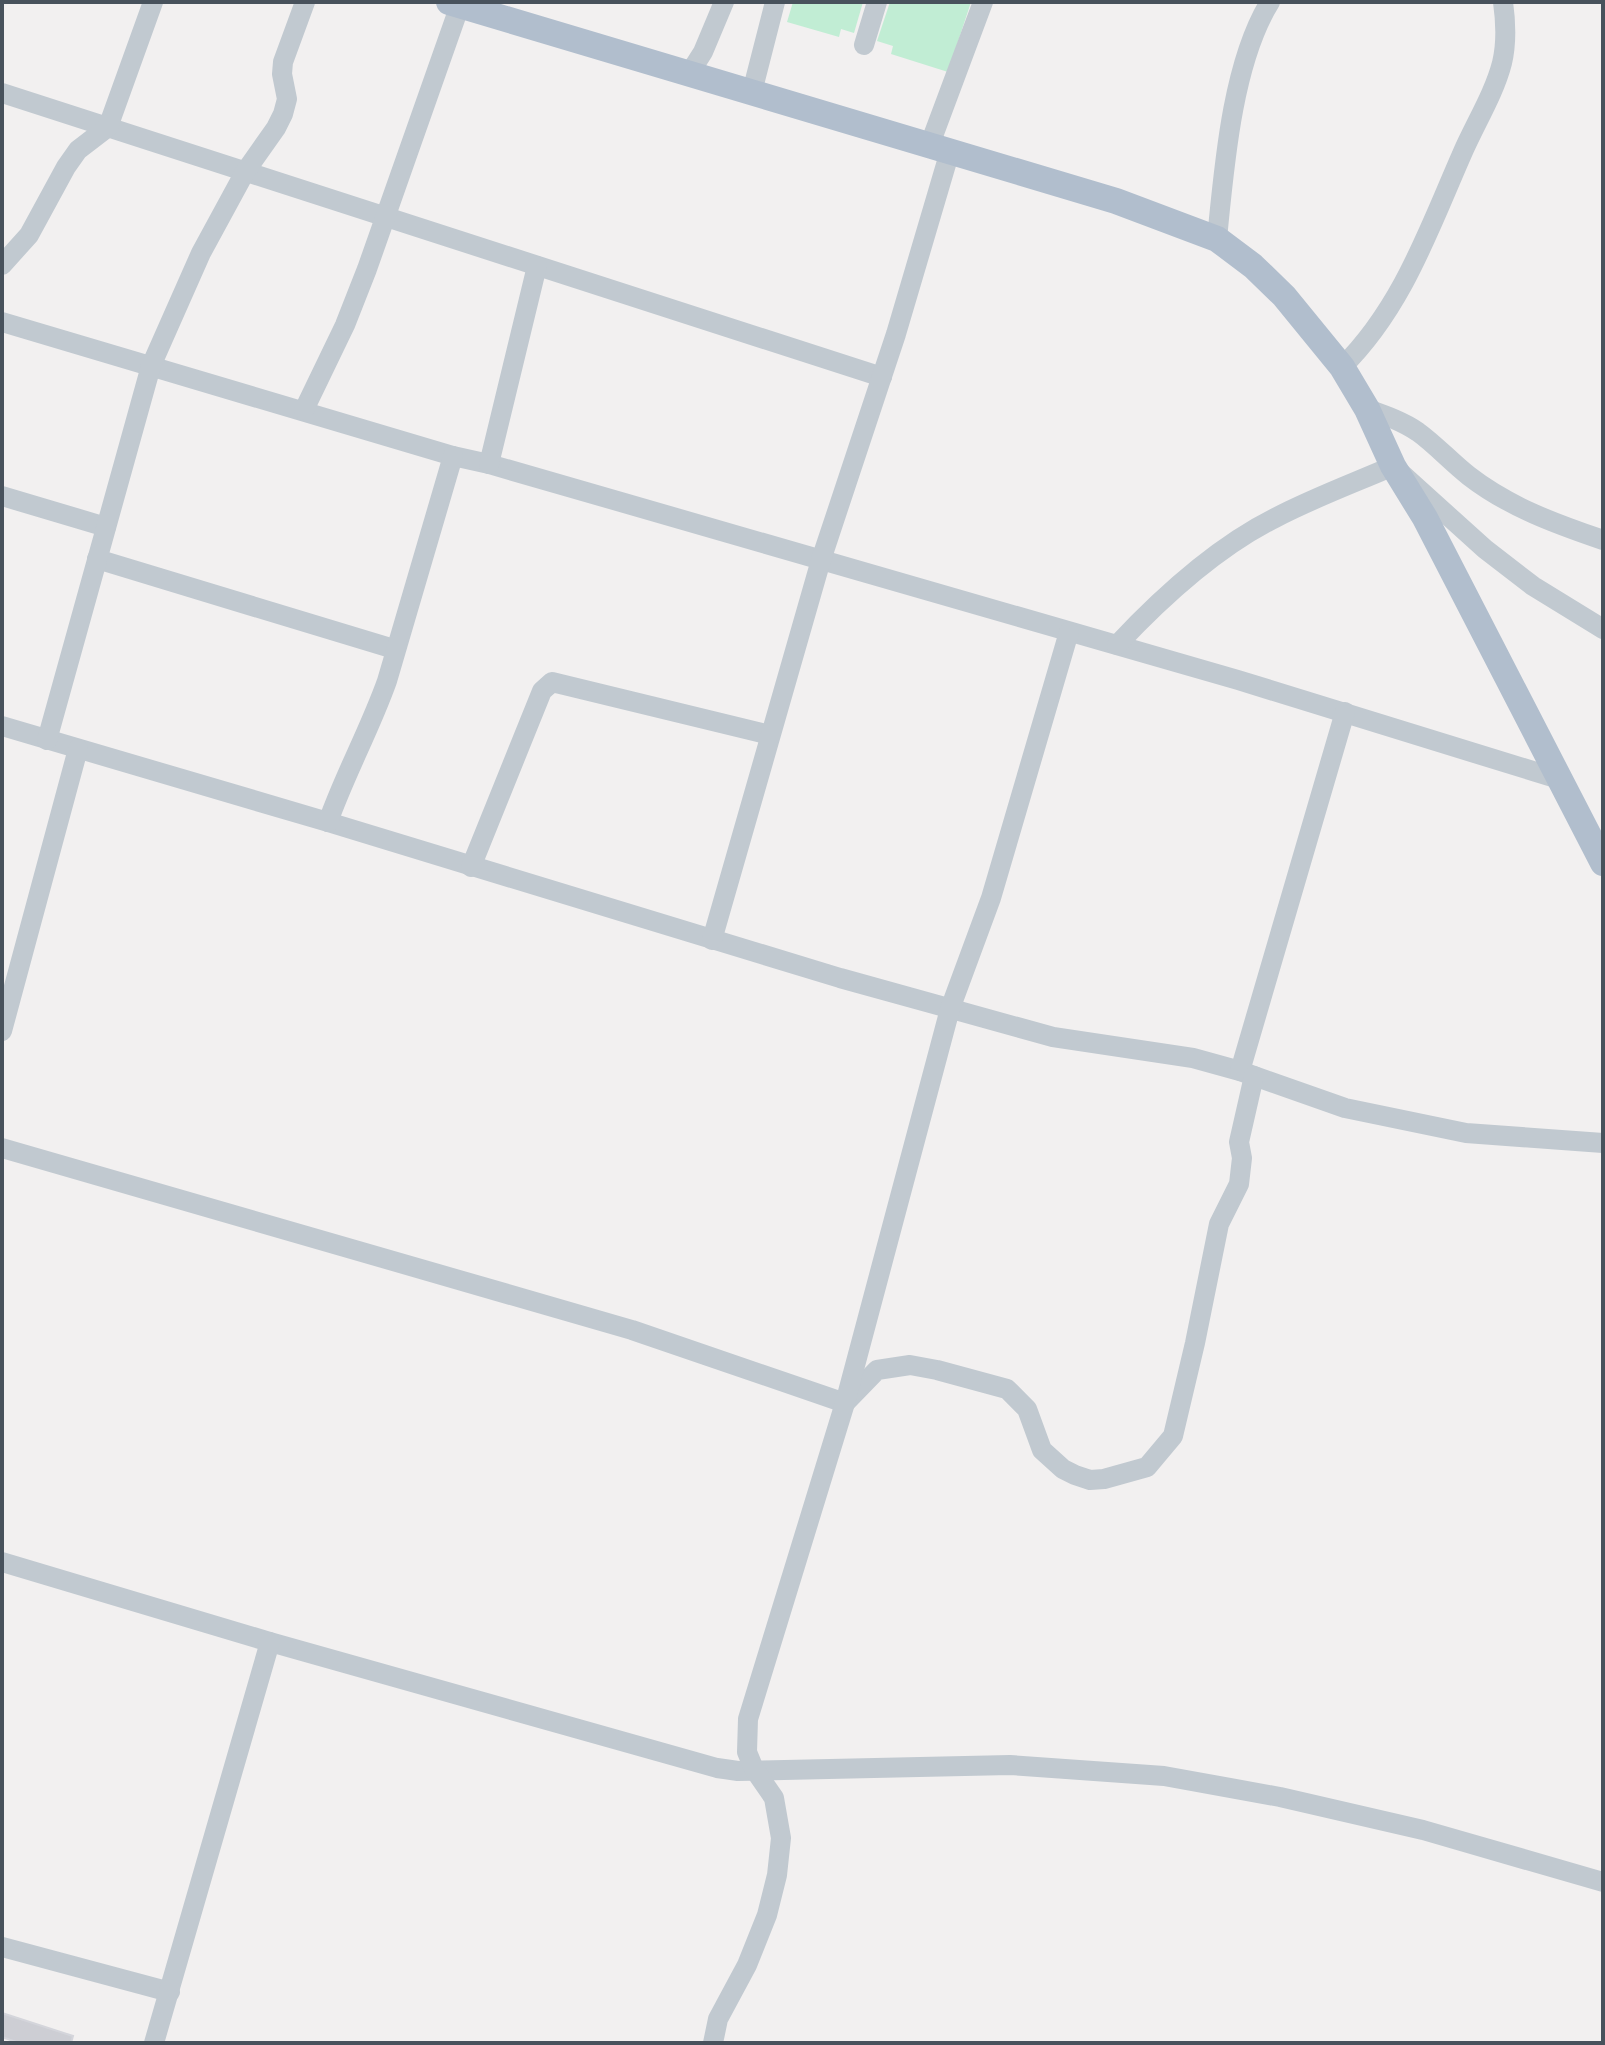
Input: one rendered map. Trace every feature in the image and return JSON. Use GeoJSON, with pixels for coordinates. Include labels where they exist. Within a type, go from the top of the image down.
{"type":"FeatureCollection","features":[{"type":"Feature","properties":{"kind":"main road"},"geometry":{"type":"LineString","coordinates":[[455,4],[1116,201],[1217,239],[1253,266],[1284,296],[1342,367],[1367,409],[1393,466],[1425,518],[1603,863]]}},
{"type":"Feature","properties":{"kind":"street"},"geometry":{"type":"LineString","coordinates":[[2,265],[29,235],[78,150],[108,127],[153,2]]}},
{"type":"Feature","properties":{"kind":"street"},"geometry":{"type":"LineString","coordinates":[[47,740],[151,366],[201,253],[245,172],[283,114],[287,99],[283,62],[305,2]]}},
{"type":"Feature","properties":{"kind":"street"},"geometry":{"type":"LineString","coordinates":[[689,74],[703,52],[724,2]]}},
{"type":"Feature","properties":{"kind":"street"},"geometry":{"type":"LineString","coordinates":[[752,92],[775,2]]}},
{"type":"Feature","properties":{"kind":"street"},"geometry":{"type":"LineString","coordinates":[[864,45],[877,2]]}},
{"type":"Feature","properties":{"kind":"street"},"geometry":{"type":"LineString","coordinates":[[712,940],[821,560],[882,377],[940,148],[983,2]]}},
{"type":"Feature","properties":{"kind":"street"},"geometry":{"type":"LineString","coordinates":[[1217,239],[1227,146],[1239,90],[1257,22],[1270,2]]}},
{"type":"Feature","properties":{"kind":"street"},"geometry":{"type":"LineString","coordinates":[[1342,367],[1381,321],[1409,274],[1430,227],[1501,65],[1506,23],[1503,2]]}},
{"type":"Feature","properties":{"kind":"street"},"geometry":{"type":"LineString","coordinates":[[304,410],[345,325],[386,217],[455,4]]}},
{"type":"Feature","properties":{"kind":"street"},"geometry":{"type":"LineString","coordinates":[[2,93],[882,377]]}},
{"type":"Feature","properties":{"kind":"street"},"geometry":{"type":"LineString","coordinates":[[489,464],[537,266]]}},
{"type":"Feature","properties":{"kind":"street"},"geometry":{"type":"LineString","coordinates":[[4,329],[151,366],[453,456],[1117,645],[1562,780]]}},
{"type":"Feature","properties":{"kind":"street"},"geometry":{"type":"LineString","coordinates":[[1367,409],[1401,421],[1417,431],[1470,477],[1514,505],[1603,540]]}},
{"type":"Feature","properties":{"kind":"street"},"geometry":{"type":"LineString","coordinates":[[328,822],[387,681],[453,456]]}},
{"type":"Feature","properties":{"kind":"street"},"geometry":{"type":"LineString","coordinates":[[1117,645],[1150,610],[1235,542],[1274,518],[1393,466],[1485,549],[1533,586],[1603,629]]}},
{"type":"Feature","properties":{"kind":"street"},"geometry":{"type":"LineString","coordinates":[[2,496],[106,527]]}},
{"type":"Feature","properties":{"kind":"street"},"geometry":{"type":"LineString","coordinates":[[97,559],[394,649]]}},
{"type":"Feature","properties":{"kind":"street"},"geometry":{"type":"LineString","coordinates":[[713,2043],[718,2019],[747,1965],[767,1915],[777,1875],[781,1838],[774,1798],[754,1769],[747,1752],[748,1719],[845,1403],[950,1009],[991,898],[1069,632]]}},
{"type":"Feature","properties":{"kind":"street"},"geometry":{"type":"LineString","coordinates":[[471,867],[539,698],[552,682],[770,735]]}},
{"type":"Feature","properties":{"kind":"street"},"geometry":{"type":"LineString","coordinates":[[845,1403],[877,1370],[910,1365],[1007,1389],[1027,1409],[1042,1450],[1063,1469],[1090,1480],[1147,1467],[1173,1436],[1219,1224],[1239,1184],[1242,1158],[1239,1142],[1247,1073],[1345,712]]}},
{"type":"Feature","properties":{"kind":"street"},"geometry":{"type":"LineString","coordinates":[[2,726],[712,940],[1053,1037],[1147,1049],[1247,1073],[1345,1108],[1466,1133],[1603,1143]]}},
{"type":"Feature","properties":{"kind":"street"},"geometry":{"type":"LineString","coordinates":[[2,1031],[78,749]]}},
{"type":"Feature","properties":{"kind":"street"},"geometry":{"type":"LineString","coordinates":[[2,1148],[632,1330],[845,1403]]}},
{"type":"Feature","properties":{"kind":"street"},"geometry":{"type":"LineString","coordinates":[[2,1562],[270,1642],[698,1763],[738,1771],[1010,1765],[1164,1776],[1280,1797],[1423,1830],[1603,1882]]}},
{"type":"Feature","properties":{"kind":"street"},"geometry":{"type":"LineString","coordinates":[[154,2043],[270,1642]]}},
{"type":"Feature","properties":{"kind":"street"},"geometry":{"type":"LineString","coordinates":[[2,1947],[170,1992]]}},
{"type":"Feature","properties":{"kind":"green space"},"geometry":{"type":"Polygon","coordinates":[[[793,2],[863,2],[854,33],[841,29],[839,37],[787,22],[793,2]]]}},
{"type":"Feature","properties":{"kind":"green space"},"geometry":{"type":"Polygon","coordinates":[[[890,2],[971,2],[948,72],[891,54],[893,46],[877,41],[890,2]]]}},
{"type":"Feature","properties":{"kind":"building"},"geometry":{"type":"Polygon","coordinates":[[[2,2013],[73,2036],[71,2043],[19,2043],[2,2037],[2,2013]]]}}]}
